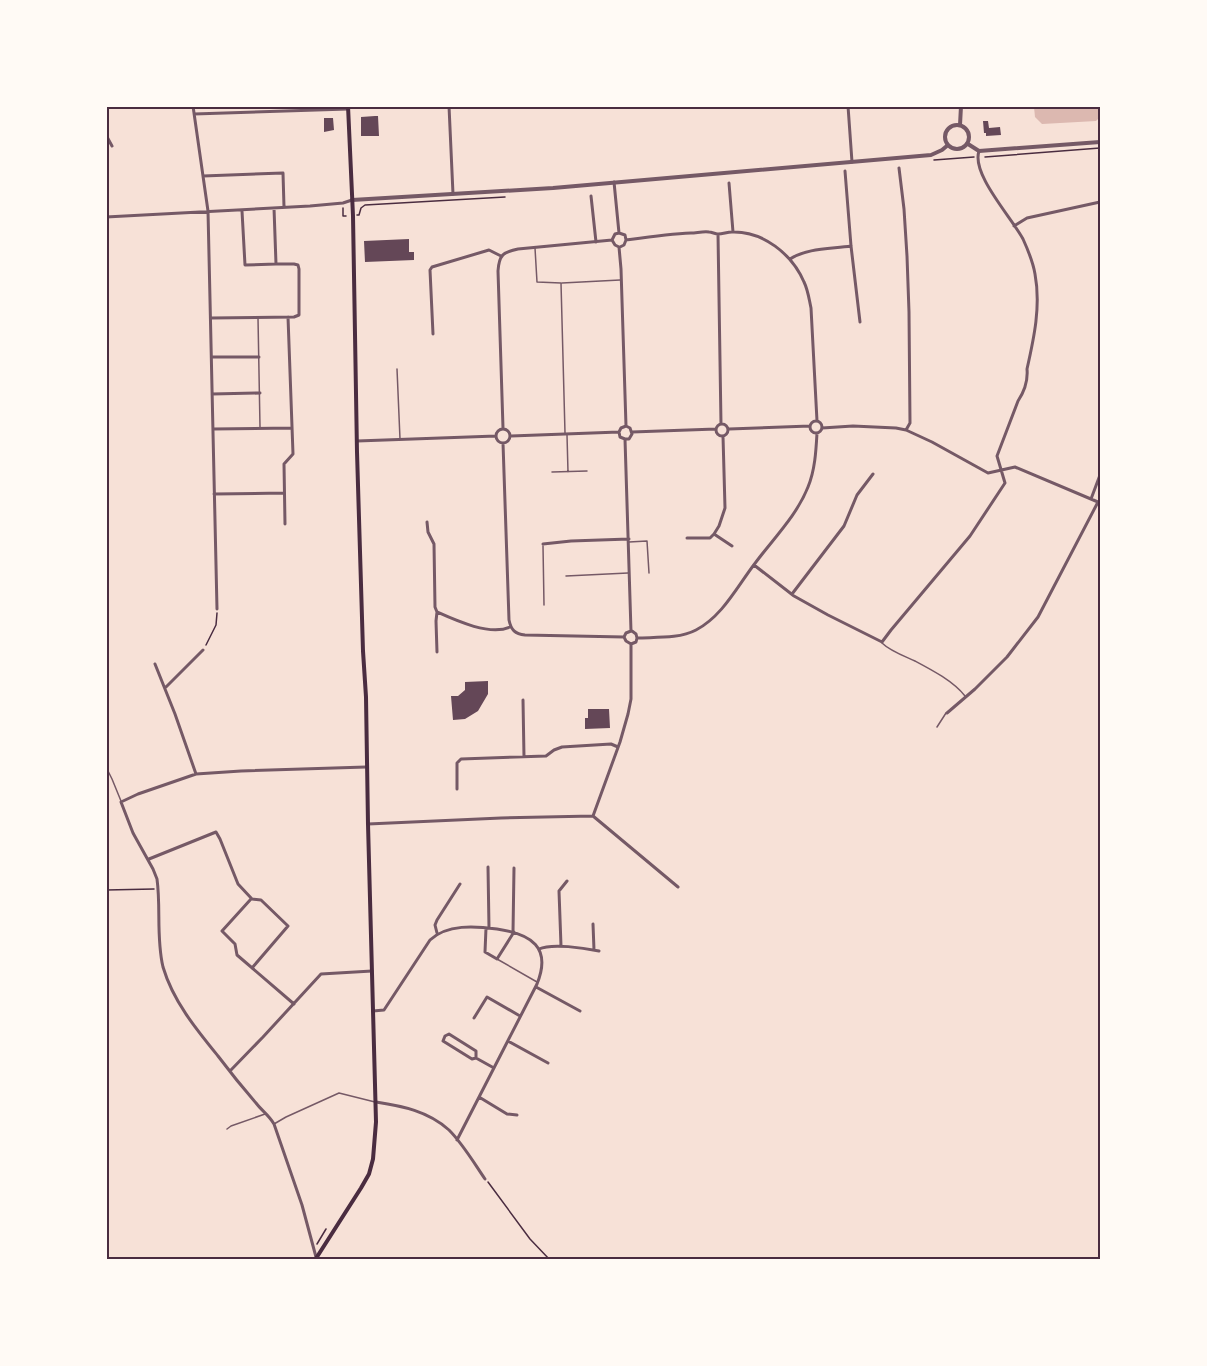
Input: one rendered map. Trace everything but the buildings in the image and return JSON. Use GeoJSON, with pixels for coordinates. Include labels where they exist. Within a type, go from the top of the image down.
{"type":"FeatureCollection","features":[{"type":"Feature","properties":{"kind":"main road"},"geometry":{"type":"LineString","coordinates":[[316,1259],[369,1174],[375,1141],[366,697],[348,108]]}},
{"type":"Feature","properties":{"kind":"street"},"geometry":{"type":"LineString","coordinates":[[193,106],[208,212],[217,609]]}},
{"type":"Feature","properties":{"kind":"street"},"geometry":{"type":"LineString","coordinates":[[267,106],[267,112]]}},
{"type":"Feature","properties":{"kind":"street"},"geometry":{"type":"LineString","coordinates":[[449,106],[453,194]]}},
{"type":"Feature","properties":{"kind":"street"},"geometry":{"type":"LineString","coordinates":[[848,106],[852,162]]}},
{"type":"Feature","properties":{"kind":"street"},"geometry":{"type":"LineString","coordinates":[[960,125],[961,106]]}},
{"type":"Feature","properties":{"kind":"street"},"geometry":{"type":"LineString","coordinates":[[194,114],[348,108]]}},
{"type":"Feature","properties":{"kind":"street"},"geometry":{"type":"LineString","coordinates":[[960,125],[968,132],[968,144],[958,149],[948,145],[945,138],[947,131],[952,126],[960,125]]}},
{"type":"Feature","properties":{"kind":"street"},"geometry":{"type":"LineString","coordinates":[[106,135],[112,146]]}},
{"type":"Feature","properties":{"kind":"street"},"geometry":{"type":"LineString","coordinates":[[968,144],[979,151],[1101,142]]}},
{"type":"Feature","properties":{"kind":"street"},"geometry":{"type":"LineString","coordinates":[[106,217],[332,204],[352,200],[614,182],[852,162],[931,155],[948,145]]}},
{"type":"Feature","properties":{"kind":"street"},"geometry":{"type":"LineString","coordinates":[[754,566],[792,594],[882,642],[970,536],[1005,483],[998,456],[1018,401],[1022,396],[1027,377],[1036,315],[1035,274],[1022,238],[979,169],[977,157],[979,151]]}},
{"type":"Feature","properties":{"kind":"street"},"geometry":{"type":"LineString","coordinates":[[899,168],[905,217],[909,312],[910,423],[906,430]]}},
{"type":"Feature","properties":{"kind":"street"},"geometry":{"type":"LineString","coordinates":[[845,171],[860,322]]}},
{"type":"Feature","properties":{"kind":"street"},"geometry":{"type":"LineString","coordinates":[[203,176],[283,173],[284,207]]}},
{"type":"Feature","properties":{"kind":"street"},"geometry":{"type":"LineString","coordinates":[[614,182],[618,233]]}},
{"type":"Feature","properties":{"kind":"street"},"geometry":{"type":"LineString","coordinates":[[729,183],[733,232]]}},
{"type":"Feature","properties":{"kind":"street"},"geometry":{"type":"LineString","coordinates":[[591,196],[596,242]]}},
{"type":"Feature","properties":{"kind":"street"},"geometry":{"type":"LineString","coordinates":[[1014,226],[1027,218],[1101,202]]}},
{"type":"Feature","properties":{"kind":"street"},"geometry":{"type":"LineString","coordinates":[[274,208],[276,264]]}},
{"type":"Feature","properties":{"kind":"street"},"geometry":{"type":"LineString","coordinates":[[211,318],[288,317],[298,316],[300,312],[298,265],[245,265],[242,210]]}},
{"type":"Feature","properties":{"kind":"street"},"geometry":{"type":"LineString","coordinates":[[626,240],[684,233],[733,232],[761,238],[773,244],[790,260],[804,282],[811,308],[816,421]]}},
{"type":"Feature","properties":{"kind":"street"},"geometry":{"type":"LineString","coordinates":[[618,233],[625,235],[626,240],[624,245],[619,247]]}},
{"type":"Feature","properties":{"kind":"street"},"geometry":{"type":"LineString","coordinates":[[612,240],[618,233]]}},
{"type":"Feature","properties":{"kind":"street"},"geometry":{"type":"LineString","coordinates":[[718,234],[721,424]]}},
{"type":"Feature","properties":{"kind":"street"},"geometry":{"type":"LineString","coordinates":[[503,428],[498,271],[501,256],[512,250],[612,240]]}},
{"type":"Feature","properties":{"kind":"street"},"geometry":{"type":"LineString","coordinates":[[612,240],[619,247]]}},
{"type":"Feature","properties":{"kind":"street"},"geometry":{"type":"LineString","coordinates":[[790,260],[805,251],[851,246]]}},
{"type":"Feature","properties":{"kind":"street"},"geometry":{"type":"LineString","coordinates":[[619,247],[626,426]]}},
{"type":"Feature","properties":{"kind":"street"},"geometry":{"type":"LineString","coordinates":[[433,334],[432,267],[489,250],[501,256]]}},
{"type":"Feature","properties":{"kind":"street"},"geometry":{"type":"LineString","coordinates":[[285,524],[284,464],[293,454],[288,317]]}},
{"type":"Feature","properties":{"kind":"street"},"geometry":{"type":"LineString","coordinates":[[212,357],[259,357]]}},
{"type":"Feature","properties":{"kind":"street"},"geometry":{"type":"LineString","coordinates":[[212,393],[260,393]]}},
{"type":"Feature","properties":{"kind":"street"},"geometry":{"type":"LineString","coordinates":[[816,421],[822,424],[822,428]]}},
{"type":"Feature","properties":{"kind":"street"},"geometry":{"type":"LineString","coordinates":[[721,424],[726,425],[729,429],[810,426],[816,421]]}},
{"type":"Feature","properties":{"kind":"street"},"geometry":{"type":"LineString","coordinates":[[632,432],[716,429],[721,424]]}},
{"type":"Feature","properties":{"kind":"street"},"geometry":{"type":"LineString","coordinates":[[626,426],[632,432]]}},
{"type":"Feature","properties":{"kind":"street"},"geometry":{"type":"LineString","coordinates":[[619,432],[626,426]]}},
{"type":"Feature","properties":{"kind":"street"},"geometry":{"type":"LineString","coordinates":[[810,426],[812,431],[817,433]]}},
{"type":"Feature","properties":{"kind":"street"},"geometry":{"type":"LineString","coordinates":[[638,638],[680,636],[698,629],[721,610],[792,516],[804,496],[813,469],[817,433],[822,428],[865,426],[906,430],[988,473],[1016,467],[1098,502],[1038,617],[1006,657],[947,713]]}},
{"type":"Feature","properties":{"kind":"street"},"geometry":{"type":"LineString","coordinates":[[213,429],[292,428]]}},
{"type":"Feature","properties":{"kind":"street"},"geometry":{"type":"LineString","coordinates":[[503,428],[509,431],[511,436]]}},
{"type":"Feature","properties":{"kind":"street"},"geometry":{"type":"LineString","coordinates":[[503,428],[498,430],[496,436],[498,441],[508,442],[511,436]]}},
{"type":"Feature","properties":{"kind":"street"},"geometry":{"type":"LineString","coordinates":[[716,429],[718,434],[723,436]]}},
{"type":"Feature","properties":{"kind":"street"},"geometry":{"type":"LineString","coordinates":[[723,436],[729,429]]}},
{"type":"Feature","properties":{"kind":"street"},"geometry":{"type":"LineString","coordinates":[[511,436],[619,432]]}},
{"type":"Feature","properties":{"kind":"street"},"geometry":{"type":"LineString","coordinates":[[619,432],[620,437],[625,440]]}},
{"type":"Feature","properties":{"kind":"street"},"geometry":{"type":"LineString","coordinates":[[625,440],[631,437],[632,432]]}},
{"type":"Feature","properties":{"kind":"street"},"geometry":{"type":"LineString","coordinates":[[357,441],[496,436]]}},
{"type":"Feature","properties":{"kind":"street"},"geometry":{"type":"LineString","coordinates":[[687,538],[710,538],[719,526],[725,508],[723,436]]}},
{"type":"Feature","properties":{"kind":"street"},"geometry":{"type":"LineString","coordinates":[[625,440],[631,631]]}},
{"type":"Feature","properties":{"kind":"street"},"geometry":{"type":"LineString","coordinates":[[503,443],[510,627],[513,631],[525,635],[624,637]]}},
{"type":"Feature","properties":{"kind":"street"},"geometry":{"type":"LineString","coordinates":[[792,594],[844,526],[857,495],[873,474]]}},
{"type":"Feature","properties":{"kind":"street"},"geometry":{"type":"LineString","coordinates":[[1091,499],[1101,475]]}},
{"type":"Feature","properties":{"kind":"street"},"geometry":{"type":"LineString","coordinates":[[214,494],[284,493]]}},
{"type":"Feature","properties":{"kind":"street"},"geometry":{"type":"LineString","coordinates":[[427,522],[428,532],[434,544],[437,652]]}},
{"type":"Feature","properties":{"kind":"street"},"geometry":{"type":"LineString","coordinates":[[714,534],[732,546]]}},
{"type":"Feature","properties":{"kind":"street"},"geometry":{"type":"LineString","coordinates":[[543,544],[571,541],[629,541]]}},
{"type":"Feature","properties":{"kind":"street"},"geometry":{"type":"LineString","coordinates":[[437,612],[460,622],[490,630],[503,630],[510,627]]}},
{"type":"Feature","properties":{"kind":"street"},"geometry":{"type":"LineString","coordinates":[[631,631],[638,638]]}},
{"type":"Feature","properties":{"kind":"street"},"geometry":{"type":"LineString","coordinates":[[624,637],[631,631]]}},
{"type":"Feature","properties":{"kind":"street"},"geometry":{"type":"LineString","coordinates":[[624,637],[627,643],[632,644]]}},
{"type":"Feature","properties":{"kind":"street"},"geometry":{"type":"LineString","coordinates":[[632,644],[638,638]]}},
{"type":"Feature","properties":{"kind":"street"},"geometry":{"type":"LineString","coordinates":[[593,816],[626,723],[631,699],[632,644]]}},
{"type":"Feature","properties":{"kind":"street"},"geometry":{"type":"LineString","coordinates":[[165,688],[203,650]]}},
{"type":"Feature","properties":{"kind":"street"},"geometry":{"type":"LineString","coordinates":[[155,664],[196,774]]}},
{"type":"Feature","properties":{"kind":"street"},"geometry":{"type":"LineString","coordinates":[[523,700],[524,757]]}},
{"type":"Feature","properties":{"kind":"street"},"geometry":{"type":"LineString","coordinates":[[457,789],[457,763],[461,759],[546,756],[562,747],[611,744],[618,747]]}},
{"type":"Feature","properties":{"kind":"street"},"geometry":{"type":"LineString","coordinates":[[316,1259],[315,1249],[274,1124],[192,1024],[178,1003],[163,966],[160,950],[157,879],[133,833],[121,802],[196,774],[366,767]]}},
{"type":"Feature","properties":{"kind":"street"},"geometry":{"type":"LineString","coordinates":[[368,824],[593,816],[678,887]]}},
{"type":"Feature","properties":{"kind":"street"},"geometry":{"type":"LineString","coordinates":[[149,860],[216,832],[238,884],[252,899],[261,900],[288,926],[252,968]]}},
{"type":"Feature","properties":{"kind":"street"},"geometry":{"type":"LineString","coordinates":[[488,867],[488,928],[485,952],[497,959],[513,932],[514,868]]}},
{"type":"Feature","properties":{"kind":"street"},"geometry":{"type":"LineString","coordinates":[[561,946],[560,891],[567,881]]}},
{"type":"Feature","properties":{"kind":"street"},"geometry":{"type":"LineString","coordinates":[[437,933],[435,925],[437,920],[460,884]]}},
{"type":"Feature","properties":{"kind":"street"},"geometry":{"type":"LineString","coordinates":[[252,899],[222,931],[235,944],[237,955],[294,1004]]}},
{"type":"Feature","properties":{"kind":"street"},"geometry":{"type":"LineString","coordinates":[[593,924],[594,950]]}},
{"type":"Feature","properties":{"kind":"street"},"geometry":{"type":"LineString","coordinates":[[373,1011],[384,1010],[437,933],[454,928],[488,928],[513,932],[530,939],[539,950],[542,973],[537,985],[457,1140]]}},
{"type":"Feature","properties":{"kind":"street"},"geometry":{"type":"LineString","coordinates":[[539,950],[543,947],[561,946],[599,951]]}},
{"type":"Feature","properties":{"kind":"street"},"geometry":{"type":"LineString","coordinates":[[230,1071],[321,974],[372,971]]}},
{"type":"Feature","properties":{"kind":"street"},"geometry":{"type":"LineString","coordinates":[[537,985],[580,1011]]}},
{"type":"Feature","properties":{"kind":"street"},"geometry":{"type":"LineString","coordinates":[[474,1018],[488,997],[520,1016]]}},
{"type":"Feature","properties":{"kind":"street"},"geometry":{"type":"LineString","coordinates":[[476,1058],[476,1051],[449,1034],[445,1036],[443,1041],[472,1059],[476,1058],[494,1068]]}},
{"type":"Feature","properties":{"kind":"street"},"geometry":{"type":"LineString","coordinates":[[507,1041],[548,1063]]}},
{"type":"Feature","properties":{"kind":"street"},"geometry":{"type":"LineString","coordinates":[[479,1097],[507,1114],[517,1115]]}},
{"type":"Feature","properties":{"kind":"street"},"geometry":{"type":"LineString","coordinates":[[375,1102],[419,1112],[439,1123],[457,1140],[485,1179]]}},
{"type":"Feature","properties":{"kind":"lane"},"geometry":{"type":"LineString","coordinates":[[535,247],[537,282],[622,280]]}},
{"type":"Feature","properties":{"kind":"lane"},"geometry":{"type":"LineString","coordinates":[[561,283],[568,472]]}},
{"type":"Feature","properties":{"kind":"lane"},"geometry":{"type":"LineString","coordinates":[[258,318],[260,428]]}},
{"type":"Feature","properties":{"kind":"lane"},"geometry":{"type":"LineString","coordinates":[[397,369],[400,439]]}},
{"type":"Feature","properties":{"kind":"lane"},"geometry":{"type":"LineString","coordinates":[[552,472],[587,471]]}},
{"type":"Feature","properties":{"kind":"lane"},"geometry":{"type":"LineString","coordinates":[[629,541],[647,541],[649,573]]}},
{"type":"Feature","properties":{"kind":"lane"},"geometry":{"type":"LineString","coordinates":[[543,544],[544,605]]}},
{"type":"Feature","properties":{"kind":"lane"},"geometry":{"type":"LineString","coordinates":[[566,576],[629,573]]}},
{"type":"Feature","properties":{"kind":"lane"},"geometry":{"type":"LineString","coordinates":[[882,642],[884,646],[926,666],[965,696]]}},
{"type":"Feature","properties":{"kind":"lane"},"geometry":{"type":"LineString","coordinates":[[937,727],[947,713]]}},
{"type":"Feature","properties":{"kind":"lane"},"geometry":{"type":"LineString","coordinates":[[107,769],[121,802]]}},
{"type":"Feature","properties":{"kind":"lane"},"geometry":{"type":"LineString","coordinates":[[497,959],[537,985]]}},
{"type":"Feature","properties":{"kind":"lane"},"geometry":{"type":"LineString","coordinates":[[274,1124],[339,1093],[375,1102]]}},
{"type":"Feature","properties":{"kind":"lane"},"geometry":{"type":"LineString","coordinates":[[227,1129],[266,1113]]}},
{"type":"Feature","properties":{"kind":"path"},"geometry":{"type":"LineString","coordinates":[[359,215],[361,208]]}},
{"type":"Feature","properties":{"kind":"path"},"geometry":{"type":"LineString","coordinates":[[203,650],[216,625],[217,609]]}},
{"type":"Feature","properties":{"kind":"path"},"geometry":{"type":"LineString","coordinates":[[106,890],[158,889]]}},
{"type":"Feature","properties":{"kind":"path"},"geometry":{"type":"LineString","coordinates":[[485,1179],[530,1239],[550,1260]]}},
{"type":"Feature","properties":{"kind":"shaded area"},"geometry":{"type":"Polygon","coordinates":[[[1034,107],[1100,107],[1100,117],[1096,121],[1042,124],[1035,117],[1034,107]]]}}]}
